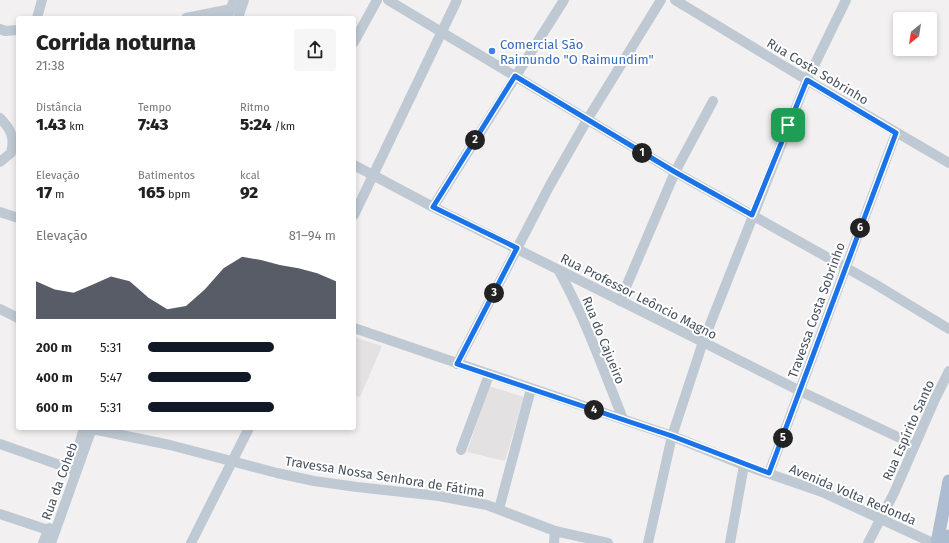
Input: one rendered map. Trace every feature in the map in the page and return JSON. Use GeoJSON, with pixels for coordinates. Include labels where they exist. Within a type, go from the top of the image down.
{"type":"FeatureCollection","features":[{"type":"Feature","properties":{"kind":"main road"},"geometry":{"type":"LineString","coordinates":[[937,543],[949,481]]}},
{"type":"Feature","properties":{"kind":"main road"},"geometry":{"type":"LineString","coordinates":[[948,543],[949,536]]}},
{"type":"Feature","properties":{"kind":"street"},"geometry":{"type":"LineString","coordinates":[[38,16],[42,0]]}},
{"type":"Feature","properties":{"kind":"street"},"geometry":{"type":"LineString","coordinates":[[239,16],[244,0]]}},
{"type":"Feature","properties":{"kind":"street"},"geometry":{"type":"LineString","coordinates":[[356,38],[377,0]]}},
{"type":"Feature","properties":{"kind":"street"},"geometry":{"type":"LineString","coordinates":[[388,0],[675,172],[875,284],[949,329]]}},
{"type":"Feature","properties":{"kind":"street"},"geometry":{"type":"LineString","coordinates":[[356,211],[457,0]]}},
{"type":"Feature","properties":{"kind":"street"},"geometry":{"type":"LineString","coordinates":[[433,207],[564,0]]}},
{"type":"Feature","properties":{"kind":"street"},"geometry":{"type":"LineString","coordinates":[[457,364],[517,248],[587,120],[661,0]]}},
{"type":"Feature","properties":{"kind":"street","name":"Rua Costa Sobrinho"},"geometry":{"type":"LineString","coordinates":[[675,0],[896,133],[949,163]]}},
{"type":"Feature","properties":{"kind":"street"},"geometry":{"type":"LineString","coordinates":[[648,543],[672,436],[702,342],[807,80],[846,0]]}},
{"type":"Feature","properties":{"kind":"street"},"geometry":{"type":"LineString","coordinates":[[196,16],[231,9]]}},
{"type":"Feature","properties":{"kind":"street"},"geometry":{"type":"LineString","coordinates":[[0,29],[5,31],[16,30]]}},
{"type":"Feature","properties":{"kind":"street"},"geometry":{"type":"LineString","coordinates":[[620,300],[675,172],[713,101]]}},
{"type":"Feature","properties":{"kind":"street"},"geometry":{"type":"LineString","coordinates":[[0,118],[11,132],[13,140],[10,153],[0,162]]}},
{"type":"Feature","properties":{"kind":"street","name":"Travessa Costa Sobrinho"},"geometry":{"type":"LineString","coordinates":[[769,473],[896,133]]}},
{"type":"Feature","properties":{"kind":"street","name":"Rua Professor Leôncio Magno"},"geometry":{"type":"LineString","coordinates":[[356,165],[433,207],[560,271],[800,391],[915,445]]}},
{"type":"Feature","properties":{"kind":"street"},"geometry":{"type":"LineString","coordinates":[[0,206],[16,210]]}},
{"type":"Feature","properties":{"kind":"street"},"geometry":{"type":"LineString","coordinates":[[0,212],[16,217]]}},
{"type":"Feature","properties":{"kind":"street","name":"Rua do Cajueiro"},"geometry":{"type":"LineString","coordinates":[[560,271],[590,335],[623,420]]}},
{"type":"Feature","properties":{"kind":"street"},"geometry":{"type":"LineString","coordinates":[[0,309],[16,317]]}},
{"type":"Feature","properties":{"kind":"street","name":"Avenida Volta Redonda"},"geometry":{"type":"LineString","coordinates":[[356,329],[488,375],[672,436],[822,492],[934,543]]}},
{"type":"Feature","properties":{"kind":"street","name":"Rua Espírito Santo"},"geometry":{"type":"LineString","coordinates":[[868,543],[894,493],[935,399],[949,371]]}},
{"type":"Feature","properties":{"kind":"street"},"geometry":{"type":"LineString","coordinates":[[461,450],[488,375]]}},
{"type":"Feature","properties":{"kind":"street"},"geometry":{"type":"LineString","coordinates":[[499,509],[531,389]]}},
{"type":"Feature","properties":{"kind":"street","name":"Rua da Coheb"},"geometry":{"type":"LineString","coordinates":[[44,543],[71,469],[88,430]]}},
{"type":"Feature","properties":{"kind":"street","name":"Rua da Coheb"},"geometry":{"type":"LineString","coordinates":[[51,543],[88,430]]}},
{"type":"Feature","properties":{"kind":"street","name":"Travessa Nossa Senhora de Fátima"},"geometry":{"type":"LineString","coordinates":[[99,430],[170,445],[314,481],[446,497],[486,505],[555,531],[608,543]]}},
{"type":"Feature","properties":{"kind":"street"},"geometry":{"type":"LineString","coordinates":[[191,543],[248,430]]}},
{"type":"Feature","properties":{"kind":"street"},"geometry":{"type":"LineString","coordinates":[[0,444],[71,469]]}},
{"type":"Feature","properties":{"kind":"street"},"geometry":{"type":"LineString","coordinates":[[730,543],[744,464]]}},
{"type":"Feature","properties":{"kind":"street"},"geometry":{"type":"LineString","coordinates":[[0,514],[48,530]]}},
{"type":"Feature","properties":{"kind":"street"},"geometry":{"type":"LineString","coordinates":[[554,543],[555,531]]}},
{"type":"Feature","properties":{"kind":"shaded area"},"geometry":{"type":"Polygon","coordinates":[[[356,338],[382,346],[360,397],[356,396],[356,338]]]}},
{"type":"Feature","properties":{"kind":"shaded area"},"geometry":{"type":"Polygon","coordinates":[[[489,386],[524,397],[505,461],[467,452],[489,386]]]}},
{"type":"Feature","properties":{"kind":"place","name":"Comercial São Raimundo \"O Raimundim\""},"geometry":{"type":"Point","coordinates":[492,51]}},
{"type":"Feature","properties":{"kind":"route"},"geometry":{"type":"LineString","coordinates":[[515,76],[675,172],[752,215],[788,125],[807,80],[896,133],[769,473],[672,436],[457,364],[517,248],[433,207],[515,76]]}}]}
